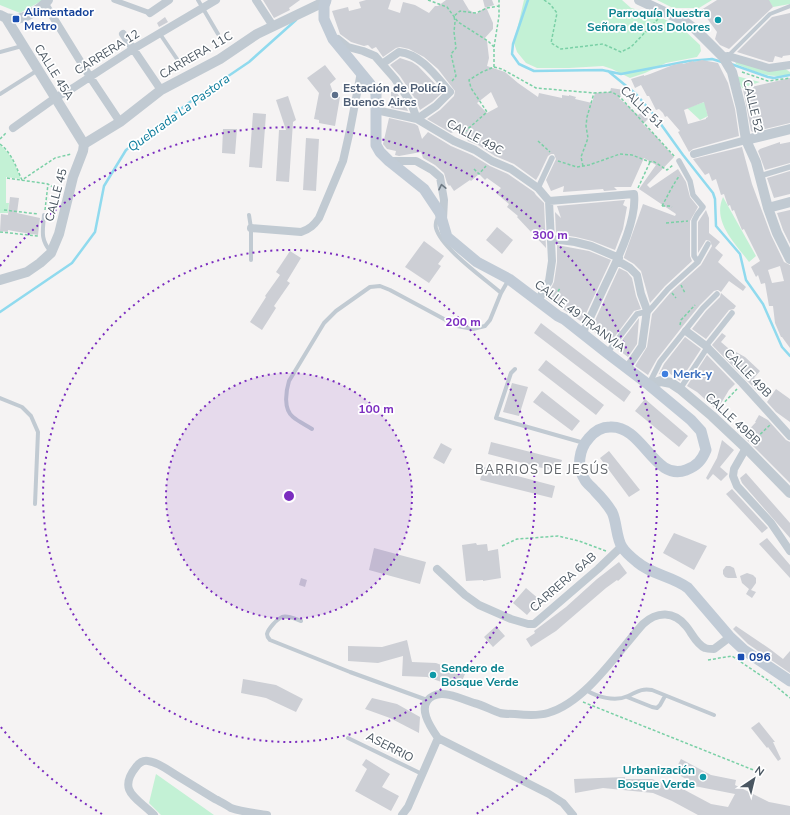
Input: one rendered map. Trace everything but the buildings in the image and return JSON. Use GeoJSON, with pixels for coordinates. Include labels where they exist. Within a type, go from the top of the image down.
{"type":"FeatureCollection","features":[{"type":"Feature","properties":{"kind":"main road"},"geometry":{"type":"LineString","coordinates":[[327,0],[324,6],[324,19],[333,39],[361,72],[376,93],[376,145],[380,152],[389,161],[424,190],[440,213]]}},
{"type":"Feature","properties":{"kind":"main road","name":"CALLE 49 TRANVIA"},"geometry":{"type":"LineString","coordinates":[[440,213],[447,237],[462,251],[477,262],[509,279],[564,319],[649,385],[691,420],[701,431],[706,450],[702,460],[694,468],[683,472],[677,472],[662,467],[636,438],[625,430],[615,427],[606,427],[597,430],[584,444]]}},
{"type":"Feature","properties":{"kind":"main road"},"geometry":{"type":"LineString","coordinates":[[584,444],[579,457],[579,467],[584,480],[601,497],[612,514],[622,547],[651,572],[680,582],[688,588],[730,637],[750,655],[790,681]]}},
{"type":"Feature","properties":{"kind":"street"},"geometry":{"type":"LineString","coordinates":[[114,0],[150,13],[169,0]]}},
{"type":"Feature","properties":{"kind":"street","name":"CARRERA 12"},"geometry":{"type":"LineString","coordinates":[[13,128],[55,98],[133,49],[216,0]]}},
{"type":"Feature","properties":{"kind":"street"},"geometry":{"type":"LineString","coordinates":[[256,0],[273,26]]}},
{"type":"Feature","properties":{"kind":"street","name":"CARRERA 11C"},"geometry":{"type":"LineString","coordinates":[[83,147],[120,122],[161,90],[220,60],[257,34],[327,0]]}},
{"type":"Feature","properties":{"kind":"street","name":"CALLE 52"},"geometry":{"type":"LineString","coordinates":[[639,0],[684,21],[726,56],[732,72],[741,108],[746,140],[760,176],[768,208],[777,233],[790,259]]}},
{"type":"Feature","properties":{"kind":"street"},"geometry":{"type":"LineString","coordinates":[[3,17],[16,20],[27,16],[46,2],[90,77],[120,122]]}},
{"type":"Feature","properties":{"kind":"street","name":"CALLE 45A"},"geometry":{"type":"LineString","coordinates":[[3,17],[38,70],[83,147]]}},
{"type":"Feature","properties":{"kind":"street"},"geometry":{"type":"LineString","coordinates":[[123,34],[161,90]]}},
{"type":"Feature","properties":{"kind":"street"},"geometry":{"type":"LineString","coordinates":[[333,39],[337,38],[348,47],[375,56],[395,79],[411,103],[417,119],[436,106],[448,89],[430,69],[410,54],[399,52],[382,64]]}},
{"type":"Feature","properties":{"kind":"street"},"geometry":{"type":"LineString","coordinates":[[726,56],[769,68],[790,65]]}},
{"type":"Feature","properties":{"kind":"street"},"geometry":{"type":"LineString","coordinates":[[252,228],[301,232],[308,230],[319,218],[343,161],[361,72]]}},
{"type":"Feature","properties":{"kind":"street","name":"CALLE 49C"},"geometry":{"type":"LineString","coordinates":[[376,110],[417,119],[454,141],[511,169],[538,188],[549,201]]}},
{"type":"Feature","properties":{"kind":"street"},"geometry":{"type":"LineString","coordinates":[[694,154],[790,129]]}},
{"type":"Feature","properties":{"kind":"street","name":"CALLE 45"},"geometry":{"type":"LineString","coordinates":[[51,253],[59,234],[73,177],[83,147]]}},
{"type":"Feature","properties":{"kind":"street"},"geometry":{"type":"LineString","coordinates":[[538,188],[552,158]]}},
{"type":"Feature","properties":{"kind":"street"},"geometry":{"type":"LineString","coordinates":[[389,161],[416,161],[432,170],[440,177],[444,200],[443,226]]}},
{"type":"Feature","properties":{"kind":"street"},"geometry":{"type":"LineString","coordinates":[[679,161],[690,181],[693,195],[703,207],[694,221],[694,256],[698,262]]}},
{"type":"Feature","properties":{"kind":"street"},"geometry":{"type":"LineString","coordinates":[[760,176],[790,167]]}},
{"type":"Feature","properties":{"kind":"street"},"geometry":{"type":"LineString","coordinates":[[538,301],[549,281],[552,262],[549,201],[634,194],[635,203],[633,214],[618,259],[582,334]]}},
{"type":"Feature","properties":{"kind":"street"},"geometry":{"type":"LineString","coordinates":[[768,208],[790,202]]}},
{"type":"Feature","properties":{"kind":"street"},"geometry":{"type":"LineString","coordinates":[[552,239],[591,246],[618,259],[637,275],[641,294],[647,310],[642,346],[627,368]]}},
{"type":"Feature","properties":{"kind":"street"},"geometry":{"type":"LineString","coordinates":[[607,353],[637,314],[647,310],[649,311],[668,289],[698,262],[708,244]]}},
{"type":"Feature","properties":{"kind":"street"},"geometry":{"type":"LineString","coordinates":[[0,280],[27,272],[51,253]]}},
{"type":"Feature","properties":{"kind":"street"},"geometry":{"type":"LineString","coordinates":[[649,385],[660,362],[703,308],[717,294]]}},
{"type":"Feature","properties":{"kind":"street"},"geometry":{"type":"LineString","coordinates":[[680,390],[707,347],[732,313]]}},
{"type":"Feature","properties":{"kind":"street","name":"CALLE 49B"},"geometry":{"type":"LineString","coordinates":[[686,331],[707,347],[776,419],[790,436]]}},
{"type":"Feature","properties":{"kind":"street","name":"CALLE 49BB"},"geometry":{"type":"LineString","coordinates":[[649,385],[661,381],[671,383],[712,416],[790,493]]}},
{"type":"Feature","properties":{"kind":"street"},"geometry":{"type":"LineString","coordinates":[[746,448],[734,469],[733,476],[737,486],[771,523],[790,551]]}},
{"type":"Feature","properties":{"kind":"street","name":"CARRERA 6AB"},"geometry":{"type":"LineString","coordinates":[[437,569],[465,595],[479,605],[511,619],[528,624],[534,624],[622,547]]}},
{"type":"Feature","properties":{"kind":"street"},"geometry":{"type":"LineString","coordinates":[[573,815],[563,803],[548,794],[438,738],[427,719],[424,710],[427,700],[433,696],[443,694],[460,698],[500,713],[525,715],[547,713],[563,707],[575,699],[585,690],[643,624],[658,615],[666,614],[676,616],[686,625],[696,641],[705,648],[714,649],[730,637]]}},
{"type":"Feature","properties":{"kind":"street"},"geometry":{"type":"LineString","coordinates":[[402,815],[408,807],[438,738]]}},
{"type":"Feature","properties":{"kind":"street"},"geometry":{"type":"LineString","coordinates":[[154,815],[148,808],[138,802],[127,785],[129,777],[136,766],[140,762],[148,760],[231,808],[267,815]]}},
{"type":"Feature","properties":{"kind":"lane"},"geometry":{"type":"LineString","coordinates":[[198,0],[218,34]]}},
{"type":"Feature","properties":{"kind":"lane"},"geometry":{"type":"LineString","coordinates":[[726,56],[770,14],[790,6]]}},
{"type":"Feature","properties":{"kind":"lane"},"geometry":{"type":"LineString","coordinates":[[160,34],[178,59]]}},
{"type":"Feature","properties":{"kind":"lane"},"geometry":{"type":"LineString","coordinates":[[0,52],[22,46]]}},
{"type":"Feature","properties":{"kind":"lane"},"geometry":{"type":"LineString","coordinates":[[0,94],[38,70]]}},
{"type":"Feature","properties":{"kind":"lane"},"geometry":{"type":"LineString","coordinates":[[440,213],[436,221],[436,228],[450,250],[501,292]]}},
{"type":"Feature","properties":{"kind":"lane"},"geometry":{"type":"LineString","coordinates":[[44,215],[42,236],[51,253]]}},
{"type":"Feature","properties":{"kind":"lane"},"geometry":{"type":"LineString","coordinates":[[249,215],[252,228],[251,260]]}},
{"type":"Feature","properties":{"kind":"lane"},"geometry":{"type":"LineString","coordinates":[[312,429],[293,417],[290,413],[287,406],[287,388],[289,381],[324,323],[336,311],[370,287],[380,286],[417,303],[457,326],[473,330],[485,326],[490,320],[501,292],[509,279]]}},
{"type":"Feature","properties":{"kind":"lane"},"geometry":{"type":"LineString","coordinates":[[515,369],[511,374],[496,418],[584,444]]}},
{"type":"Feature","properties":{"kind":"lane"},"geometry":{"type":"LineString","coordinates":[[0,398],[22,407],[31,416],[38,432],[34,504]]}},
{"type":"Feature","properties":{"kind":"lane"},"geometry":{"type":"LineString","coordinates":[[301,621],[288,617],[282,617],[276,620],[267,633],[268,637],[270,640],[343,670],[427,700]]}},
{"type":"Feature","properties":{"kind":"lane"},"geometry":{"type":"LineString","coordinates":[[585,690],[594,695],[605,698],[627,697],[644,689],[714,715]]}},
{"type":"Feature","properties":{"kind":"lane"},"geometry":{"type":"LineString","coordinates":[[627,697],[657,708],[665,696]]}},
{"type":"Feature","properties":{"kind":"lane","name":"ASERRIO"},"geometry":{"type":"LineString","coordinates":[[348,738],[422,774]]}},
{"type":"Feature","properties":{"kind":"path"},"geometry":{"type":"LineString","coordinates":[[428,0],[447,7],[458,22],[488,41],[494,47]]}},
{"type":"Feature","properties":{"kind":"path"},"geometry":{"type":"LineString","coordinates":[[454,141],[487,112],[470,88],[469,80],[494,67],[494,47],[500,0]]}},
{"type":"Feature","properties":{"kind":"path"},"geometry":{"type":"LineString","coordinates":[[544,0],[550,4],[557,13],[551,44],[562,49],[603,44],[621,52],[631,47],[665,13]]}},
{"type":"Feature","properties":{"kind":"path"},"geometry":{"type":"LineString","coordinates":[[454,16],[460,11],[476,13],[487,8],[499,6]]}},
{"type":"Feature","properties":{"kind":"path"},"geometry":{"type":"LineString","coordinates":[[448,89],[456,76],[451,54],[456,48],[454,16]]}},
{"type":"Feature","properties":{"kind":"path","name":"CALLE 51"},"geometry":{"type":"LineString","coordinates":[[494,67],[502,69],[536,88],[612,92],[620,97],[679,161]]}},
{"type":"Feature","properties":{"kind":"path"},"geometry":{"type":"LineString","coordinates":[[732,72],[742,72],[768,81],[790,78]]}},
{"type":"Feature","properties":{"kind":"path"},"geometry":{"type":"LineString","coordinates":[[583,166],[581,157],[588,138],[586,126],[587,118],[594,92]]}},
{"type":"Feature","properties":{"kind":"path"},"geometry":{"type":"LineString","coordinates":[[538,141],[552,154],[552,158],[567,165],[577,167],[590,165],[620,154],[632,155],[650,162],[653,161],[667,170]]}},
{"type":"Feature","properties":{"kind":"path"},"geometry":{"type":"LineString","coordinates":[[0,144],[13,158],[22,180]]}},
{"type":"Feature","properties":{"kind":"path"},"geometry":{"type":"LineString","coordinates":[[22,180],[55,158],[83,147]]}},
{"type":"Feature","properties":{"kind":"path"},"geometry":{"type":"LineString","coordinates":[[474,169],[479,174],[492,161]]}},
{"type":"Feature","properties":{"kind":"path"},"geometry":{"type":"LineString","coordinates":[[634,194],[650,162]]}},
{"type":"Feature","properties":{"kind":"path"},"geometry":{"type":"LineString","coordinates":[[672,207],[662,206],[672,190],[677,178],[686,172]]}},
{"type":"Feature","properties":{"kind":"path"},"geometry":{"type":"LineString","coordinates":[[7,178],[48,184],[68,196]]}},
{"type":"Feature","properties":{"kind":"path"},"geometry":{"type":"LineString","coordinates":[[4,210],[44,215],[48,184]]}},
{"type":"Feature","properties":{"kind":"path"},"geometry":{"type":"LineString","coordinates":[[666,223],[694,221]]}},
{"type":"Feature","properties":{"kind":"path"},"geometry":{"type":"LineString","coordinates":[[0,232],[42,236]]}},
{"type":"Feature","properties":{"kind":"path"},"geometry":{"type":"LineString","coordinates":[[547,308],[558,294],[560,288]]}},
{"type":"Feature","properties":{"kind":"path"},"geometry":{"type":"LineString","coordinates":[[712,416],[742,383]]}},
{"type":"Feature","properties":{"kind":"path"},"geometry":{"type":"LineString","coordinates":[[746,448],[776,419]]}},
{"type":"Feature","properties":{"kind":"path"},"geometry":{"type":"LineString","coordinates":[[502,546],[517,539],[558,536],[579,541],[603,550],[612,556]]}},
{"type":"Feature","properties":{"kind":"path"},"geometry":{"type":"LineString","coordinates":[[708,660],[732,656],[772,683],[790,698]]}},
{"type":"Feature","properties":{"kind":"path"},"geometry":{"type":"LineString","coordinates":[[575,699],[756,771]]}},
{"type":"Feature","properties":{"kind":"green space"},"geometry":{"type":"Polygon","coordinates":[[[0,0],[43,0],[20,13],[0,5],[0,0]]]}},
{"type":"Feature","properties":{"kind":"green space"},"geometry":{"type":"Polygon","coordinates":[[[524,0],[622,0],[631,8],[654,14],[682,28],[700,45],[701,51],[697,57],[666,63],[630,78],[603,66],[537,68],[526,63],[517,52],[514,43],[524,0]]]}},
{"type":"Feature","properties":{"kind":"green space"},"geometry":{"type":"Polygon","coordinates":[[[657,0],[712,0],[699,8],[673,8],[657,0]]]}},
{"type":"Feature","properties":{"kind":"green space"},"geometry":{"type":"Polygon","coordinates":[[[768,0],[790,0],[790,4],[773,7],[768,0]]]}},
{"type":"Feature","properties":{"kind":"green space"},"geometry":{"type":"Polygon","coordinates":[[[734,59],[784,68],[790,72],[790,74],[776,76],[763,74],[736,64],[734,59]]]}},
{"type":"Feature","properties":{"kind":"green space"},"geometry":{"type":"Polygon","coordinates":[[[736,76],[760,82],[742,88],[736,76]]]}},
{"type":"Feature","properties":{"kind":"green space"},"geometry":{"type":"Polygon","coordinates":[[[713,99],[706,109],[708,116],[700,120],[687,108],[713,99]]]}},
{"type":"Feature","properties":{"kind":"green space"},"geometry":{"type":"Polygon","coordinates":[[[0,145],[10,156],[21,179],[6,177],[6,203],[9,203],[8,213],[0,213],[0,145]]]}},
{"type":"Feature","properties":{"kind":"green space"},"geometry":{"type":"Polygon","coordinates":[[[723,197],[756,256],[749,262],[732,240],[723,224],[720,215],[720,206],[723,197]]]}},
{"type":"Feature","properties":{"kind":"green space"},"geometry":{"type":"Polygon","coordinates":[[[156,774],[214,815],[161,815],[149,803],[156,774]]]}},
{"type":"Feature","properties":{"kind":"waterway"},"geometry":{"type":"LineString","coordinates":[[528,0],[513,44],[512,54],[519,64],[534,71],[602,70],[621,74],[689,61],[712,59],[722,62]]}},
{"type":"Feature","properties":{"kind":"waterway","name":"Quebrada La Pastora"},"geometry":{"type":"LineString","coordinates":[[0,312],[72,263],[95,232],[104,186],[126,150],[190,102],[249,62],[296,20]]}},
{"type":"Feature","properties":{"kind":"waterway"},"geometry":{"type":"LineString","coordinates":[[731,64],[768,77],[774,78],[790,75]]}},
{"type":"Feature","properties":{"kind":"waterway"},"geometry":{"type":"LineString","coordinates":[[608,71],[636,94],[655,116],[713,193],[715,199],[716,226],[740,254],[746,280],[763,304],[782,347],[790,356]]}},
{"type":"Feature","properties":{"kind":"place","name":"Alimentador Metro"},"geometry":{"type":"Point","coordinates":[16,19]}},
{"type":"Feature","properties":{"kind":"place","name":"Parroquía Nuestra Señora de los Dolores"},"geometry":{"type":"Point","coordinates":[718,20]}},
{"type":"Feature","properties":{"kind":"place","name":"Estación de Policía Buenos Aires"},"geometry":{"type":"Point","coordinates":[335,95]}},
{"type":"Feature","properties":{"kind":"place","name":"Merk-y"},"geometry":{"type":"Point","coordinates":[665,374]}},
{"type":"Feature","properties":{"kind":"place","name":"096"},"geometry":{"type":"Point","coordinates":[741,657]}},
{"type":"Feature","properties":{"kind":"place","name":"Sendero de Bosque Verde"},"geometry":{"type":"Point","coordinates":[433,675]}},
{"type":"Feature","properties":{"kind":"place","name":"Urbanización Bosque Verde"},"geometry":{"type":"Point","coordinates":[703,777]}},
{"type":"Feature","properties":{"kind":"district","name":"BARRIOS DE JESÚS"},"geometry":{"type":"Point","coordinates":[542,470]}}]}
